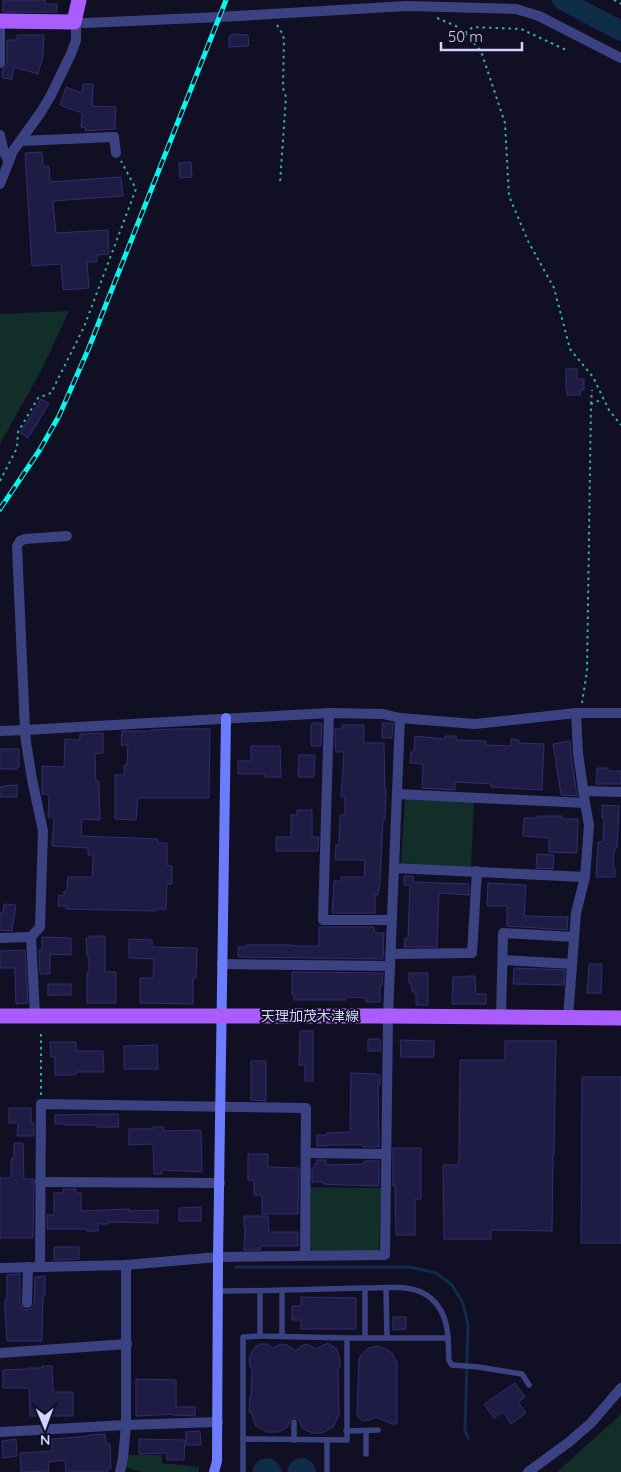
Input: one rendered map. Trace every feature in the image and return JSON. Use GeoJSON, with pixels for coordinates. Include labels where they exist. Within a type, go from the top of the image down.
{"type":"FeatureCollection","features":[{"type":"Feature","properties":{"kind":"main road"},"geometry":{"type":"LineString","coordinates":[[0,21],[74,22],[79,0]]}},
{"type":"Feature","properties":{"kind":"main road","name":"天理加茂木津線"},"geometry":{"type":"LineString","coordinates":[[0,1016],[621,1018]]}},
{"type":"Feature","properties":{"kind":"street"},"geometry":{"type":"LineString","coordinates":[[0,184],[13,151],[51,95],[71,54],[76,40],[74,22],[257,15],[407,6],[516,9],[539,16],[621,58]]}},
{"type":"Feature","properties":{"kind":"street"},"geometry":{"type":"LineString","coordinates":[[0,21],[0,63]]}},
{"type":"Feature","properties":{"kind":"street"},"geometry":{"type":"LineString","coordinates":[[0,135],[4,152],[9,162]]}},
{"type":"Feature","properties":{"kind":"street"},"geometry":{"type":"LineString","coordinates":[[20,141],[114,137],[116,153]]}},
{"type":"Feature","properties":{"kind":"street"},"geometry":{"type":"LineString","coordinates":[[0,938],[31,937],[40,927],[43,831],[26,742],[17,546],[20,541],[25,539],[67,536]]}},
{"type":"Feature","properties":{"kind":"street"},"geometry":{"type":"LineString","coordinates":[[568,1017],[576,913],[585,877],[589,824],[584,803],[578,752],[578,713]]}},
{"type":"Feature","properties":{"kind":"street"},"geometry":{"type":"LineString","coordinates":[[0,731],[329,714],[383,714],[400,718],[475,724],[578,713],[621,713]]}},
{"type":"Feature","properties":{"kind":"street"},"geometry":{"type":"LineString","coordinates":[[329,714],[323,920],[391,920]]}},
{"type":"Feature","properties":{"kind":"street"},"geometry":{"type":"LineString","coordinates":[[214,1472],[217,1461],[218,1422],[218,1257],[226,718]]}},
{"type":"Feature","properties":{"kind":"street"},"geometry":{"type":"LineString","coordinates":[[0,1268],[126,1265],[218,1257],[385,1255],[388,1016],[400,718]]}},
{"type":"Feature","properties":{"kind":"street"},"geometry":{"type":"LineString","coordinates":[[583,791],[621,792]]}},
{"type":"Feature","properties":{"kind":"street"},"geometry":{"type":"LineString","coordinates":[[396,794],[584,803]]}},
{"type":"Feature","properties":{"kind":"street"},"geometry":{"type":"LineString","coordinates":[[394,868],[585,877]]}},
{"type":"Feature","properties":{"kind":"street"},"geometry":{"type":"LineString","coordinates":[[390,954],[472,953],[477,871]]}},
{"type":"Feature","properties":{"kind":"street"},"geometry":{"type":"LineString","coordinates":[[501,1017],[504,933],[574,937]]}},
{"type":"Feature","properties":{"kind":"street"},"geometry":{"type":"LineString","coordinates":[[31,937],[38,1015]]}},
{"type":"Feature","properties":{"kind":"street"},"geometry":{"type":"LineString","coordinates":[[503,960],[572,964]]}},
{"type":"Feature","properties":{"kind":"street"},"geometry":{"type":"LineString","coordinates":[[222,964],[390,966]]}},
{"type":"Feature","properties":{"kind":"street"},"geometry":{"type":"LineString","coordinates":[[40,1266],[41,1104],[306,1108],[305,1256]]}},
{"type":"Feature","properties":{"kind":"street"},"geometry":{"type":"LineString","coordinates":[[306,1153],[386,1154]]}},
{"type":"Feature","properties":{"kind":"street"},"geometry":{"type":"LineString","coordinates":[[40,1182],[220,1183]]}},
{"type":"Feature","properties":{"kind":"street"},"geometry":{"type":"LineString","coordinates":[[120,1472],[126,1425],[126,1265]]}},
{"type":"Feature","properties":{"kind":"street"},"geometry":{"type":"LineString","coordinates":[[27,1303],[28,1267]]}},
{"type":"Feature","properties":{"kind":"street"},"geometry":{"type":"LineString","coordinates":[[0,1353],[127,1344]]}},
{"type":"Feature","properties":{"kind":"street"},"geometry":{"type":"LineString","coordinates":[[528,1472],[591,1423],[621,1388]]}},
{"type":"Feature","properties":{"kind":"street"},"geometry":{"type":"LineString","coordinates":[[0,1432],[218,1422]]}},
{"type":"Feature","properties":{"kind":"lane"},"geometry":{"type":"LineString","coordinates":[[218,1291],[365,1288],[414,1290],[430,1297],[444,1315],[448,1330],[449,1361],[452,1365],[522,1374],[529,1385]]}},
{"type":"Feature","properties":{"kind":"lane"},"geometry":{"type":"LineString","coordinates":[[365,1288],[365,1338]]}},
{"type":"Feature","properties":{"kind":"lane"},"geometry":{"type":"LineString","coordinates":[[386,1288],[387,1338]]}},
{"type":"Feature","properties":{"kind":"lane"},"geometry":{"type":"LineString","coordinates":[[260,1291],[260,1336]]}},
{"type":"Feature","properties":{"kind":"lane"},"geometry":{"type":"LineString","coordinates":[[282,1291],[282,1336]]}},
{"type":"Feature","properties":{"kind":"lane"},"geometry":{"type":"LineString","coordinates":[[243,1472],[243,1337],[448,1338]]}},
{"type":"Feature","properties":{"kind":"lane"},"geometry":{"type":"LineString","coordinates":[[243,1439],[347,1440],[347,1338]]}},
{"type":"Feature","properties":{"kind":"lane"},"geometry":{"type":"LineString","coordinates":[[294,1422],[294,1440]]}},
{"type":"Feature","properties":{"kind":"lane"},"geometry":{"type":"LineString","coordinates":[[346,1431],[378,1430]]}},
{"type":"Feature","properties":{"kind":"lane"},"geometry":{"type":"LineString","coordinates":[[366,1431],[366,1454]]}},
{"type":"Feature","properties":{"kind":"lane"},"geometry":{"type":"LineString","coordinates":[[327,1440],[327,1472]]}},
{"type":"Feature","properties":{"kind":"path"},"geometry":{"type":"LineString","coordinates":[[614,0],[621,4]]}},
{"type":"Feature","properties":{"kind":"path"},"geometry":{"type":"LineString","coordinates":[[257,15],[275,22],[284,39],[283,88],[286,97],[280,183]]}},
{"type":"Feature","properties":{"kind":"path"},"geometry":{"type":"LineString","coordinates":[[432,16],[456,26],[481,51],[505,123],[509,196],[528,241],[554,288],[570,350],[593,377],[609,410],[621,425]]}},
{"type":"Feature","properties":{"kind":"path"},"geometry":{"type":"LineString","coordinates":[[465,33],[473,27],[521,29],[566,50]]}},
{"type":"Feature","properties":{"kind":"path"},"geometry":{"type":"LineString","coordinates":[[0,481],[17,448],[18,432],[38,398],[51,393],[84,327],[136,189],[116,153]]}},
{"type":"Feature","properties":{"kind":"path"},"geometry":{"type":"LineString","coordinates":[[578,713],[587,671],[592,390]]}},
{"type":"Feature","properties":{"kind":"path"},"geometry":{"type":"LineString","coordinates":[[591,404],[603,399]]}},
{"type":"Feature","properties":{"kind":"path"},"geometry":{"type":"LineString","coordinates":[[38,1015],[41,1104]]}},
{"type":"Feature","properties":{"kind":"green space"},"geometry":{"type":"Polygon","coordinates":[[[69,311],[42,369],[0,444],[0,314],[69,311]]]}},
{"type":"Feature","properties":{"kind":"green space"},"geometry":{"type":"Polygon","coordinates":[[[405,797],[474,801],[471,867],[401,863],[405,797]]]}},
{"type":"Feature","properties":{"kind":"green space"},"geometry":{"type":"Polygon","coordinates":[[[310,1187],[381,1188],[379,1250],[311,1251],[310,1187]]]}},
{"type":"Feature","properties":{"kind":"green space"},"geometry":{"type":"Polygon","coordinates":[[[621,1413],[621,1472],[557,1472],[619,1416],[621,1413]]]}},
{"type":"Feature","properties":{"kind":"green space"},"geometry":{"type":"Polygon","coordinates":[[[128,1455],[162,1455],[162,1463],[199,1467],[199,1472],[141,1472],[126,1467],[128,1455]]]}},
{"type":"Feature","properties":{"kind":"water"},"geometry":{"type":"Polygon","coordinates":[[[268,1458],[277,1463],[282,1472],[252,1472],[257,1462],[268,1458]]]}},
{"type":"Feature","properties":{"kind":"water"},"geometry":{"type":"Polygon","coordinates":[[[302,1458],[312,1462],[316,1472],[287,1472],[292,1462],[302,1458]]]}},
{"type":"Feature","properties":{"kind":"building"},"geometry":{"type":"Polygon","coordinates":[[[3,0],[45,0],[45,4],[57,4],[57,12],[3,12],[3,0]]]}},
{"type":"Feature","properties":{"kind":"building"},"geometry":{"type":"Polygon","coordinates":[[[232,34],[248,35],[249,46],[229,47],[229,36],[232,36],[232,34]]]}},
{"type":"Feature","properties":{"kind":"building"},"geometry":{"type":"Polygon","coordinates":[[[17,35],[44,35],[43,56],[38,74],[14,67],[12,79],[2,78],[3,69],[7,63],[7,40],[17,40],[17,35]]]}},
{"type":"Feature","properties":{"kind":"building"},"geometry":{"type":"Polygon","coordinates":[[[83,84],[93,84],[92,106],[116,107],[115,129],[85,131],[86,128],[81,127],[82,113],[60,105],[66,87],[82,93],[83,84]]]}},
{"type":"Feature","properties":{"kind":"building"},"geometry":{"type":"Polygon","coordinates":[[[42,152],[43,167],[49,166],[50,182],[121,177],[123,196],[53,201],[56,233],[108,230],[109,254],[97,255],[97,262],[87,262],[89,288],[63,290],[61,264],[32,266],[25,153],[42,152]]]}},
{"type":"Feature","properties":{"kind":"building"},"geometry":{"type":"Polygon","coordinates":[[[191,162],[192,177],[180,178],[179,163],[191,162]]]}},
{"type":"Feature","properties":{"kind":"building"},"geometry":{"type":"Polygon","coordinates":[[[566,369],[577,369],[577,379],[584,379],[584,390],[580,390],[581,395],[567,395],[566,369]]]}},
{"type":"Feature","properties":{"kind":"building"},"geometry":{"type":"Polygon","coordinates":[[[41,399],[49,404],[28,438],[20,433],[41,399]]]}},
{"type":"Feature","properties":{"kind":"building"},"geometry":{"type":"Polygon","coordinates":[[[313,723],[322,723],[321,746],[311,746],[311,725],[313,723]]]}},
{"type":"Feature","properties":{"kind":"building"},"geometry":{"type":"Polygon","coordinates":[[[382,723],[393,723],[392,738],[382,738],[382,723]]]}},
{"type":"Feature","properties":{"kind":"building"},"geometry":{"type":"Polygon","coordinates":[[[342,725],[364,725],[364,743],[384,743],[385,819],[383,819],[380,883],[378,895],[375,894],[375,913],[332,913],[334,881],[341,881],[341,877],[364,877],[365,860],[335,860],[336,845],[339,845],[340,815],[345,815],[345,797],[341,797],[344,752],[336,752],[335,746],[335,729],[342,729],[342,725]]]}},
{"type":"Feature","properties":{"kind":"building"},"geometry":{"type":"Polygon","coordinates":[[[210,729],[209,798],[138,798],[136,820],[115,819],[115,775],[124,775],[124,765],[127,765],[128,745],[121,745],[122,731],[210,729]]]}},
{"type":"Feature","properties":{"kind":"building"},"geometry":{"type":"Polygon","coordinates":[[[103,733],[103,753],[95,754],[96,781],[99,781],[100,820],[82,819],[81,836],[158,839],[158,843],[167,843],[167,865],[172,866],[172,884],[167,884],[166,909],[156,909],[156,911],[66,909],[66,906],[58,906],[59,895],[64,896],[64,891],[67,891],[68,877],[92,877],[93,855],[88,855],[88,848],[52,846],[54,818],[48,817],[49,795],[42,794],[42,766],[64,767],[65,739],[80,740],[80,734],[103,733]]]}},
{"type":"Feature","properties":{"kind":"building"},"geometry":{"type":"Polygon","coordinates":[[[415,736],[445,739],[445,736],[456,736],[456,740],[486,741],[486,745],[511,746],[511,739],[519,740],[519,743],[544,744],[542,790],[491,787],[491,784],[455,782],[455,790],[422,788],[423,764],[410,763],[411,752],[414,752],[415,736]]]}},
{"type":"Feature","properties":{"kind":"building"},"geometry":{"type":"Polygon","coordinates":[[[570,741],[577,796],[561,795],[553,744],[570,741]]]}},
{"type":"Feature","properties":{"kind":"building"},"geometry":{"type":"Polygon","coordinates":[[[251,746],[280,746],[281,777],[265,777],[265,774],[238,774],[238,761],[251,761],[251,746]]]}},
{"type":"Feature","properties":{"kind":"building"},"geometry":{"type":"Polygon","coordinates":[[[0,749],[19,749],[19,767],[17,769],[0,769],[0,749]]]}},
{"type":"Feature","properties":{"kind":"building"},"geometry":{"type":"Polygon","coordinates":[[[299,755],[315,755],[314,777],[298,777],[299,755]]]}},
{"type":"Feature","properties":{"kind":"building"},"geometry":{"type":"Polygon","coordinates":[[[597,768],[608,768],[608,771],[621,771],[621,784],[596,784],[597,768]]]}},
{"type":"Feature","properties":{"kind":"building"},"geometry":{"type":"Polygon","coordinates":[[[17,785],[17,797],[0,797],[0,787],[17,785]]]}},
{"type":"Feature","properties":{"kind":"building"},"geometry":{"type":"Polygon","coordinates":[[[602,805],[619,806],[617,848],[614,851],[613,868],[615,868],[615,877],[596,877],[598,842],[603,842],[604,818],[602,818],[602,805]]]}},
{"type":"Feature","properties":{"kind":"building"},"geometry":{"type":"Polygon","coordinates":[[[297,810],[312,810],[312,837],[319,837],[318,851],[276,851],[276,837],[291,837],[291,815],[297,815],[297,810]]]}},
{"type":"Feature","properties":{"kind":"building"},"geometry":{"type":"Polygon","coordinates":[[[537,816],[562,816],[562,819],[578,819],[577,853],[549,852],[549,838],[523,836],[524,818],[537,818],[537,816]]]}},
{"type":"Feature","properties":{"kind":"building"},"geometry":{"type":"Polygon","coordinates":[[[537,854],[554,855],[553,869],[536,868],[537,854]]]}},
{"type":"Feature","properties":{"kind":"building"},"geometry":{"type":"Polygon","coordinates":[[[404,876],[413,876],[413,882],[469,884],[469,895],[439,893],[437,947],[404,947],[405,938],[408,938],[410,885],[404,885],[404,876]]]}},
{"type":"Feature","properties":{"kind":"building"},"geometry":{"type":"Polygon","coordinates":[[[488,883],[526,885],[524,916],[568,917],[567,930],[507,926],[507,906],[487,906],[488,883]]]}},
{"type":"Feature","properties":{"kind":"building"},"geometry":{"type":"Polygon","coordinates":[[[4,904],[16,905],[12,931],[0,930],[0,913],[3,913],[4,904]]]}},
{"type":"Feature","properties":{"kind":"building"},"geometry":{"type":"Polygon","coordinates":[[[319,927],[374,927],[375,933],[384,933],[383,959],[238,957],[238,947],[246,947],[246,945],[319,946],[319,927]]]}},
{"type":"Feature","properties":{"kind":"building"},"geometry":{"type":"Polygon","coordinates":[[[89,936],[105,936],[105,972],[116,972],[116,1003],[87,1003],[89,956],[87,956],[86,938],[89,938],[89,936]]]}},
{"type":"Feature","properties":{"kind":"building"},"geometry":{"type":"Polygon","coordinates":[[[42,937],[71,938],[71,955],[50,954],[50,974],[40,974],[39,950],[42,950],[42,937]]]}},
{"type":"Feature","properties":{"kind":"building"},"geometry":{"type":"Polygon","coordinates":[[[129,939],[152,940],[152,947],[197,948],[196,978],[193,978],[193,1004],[140,1003],[140,978],[153,978],[154,959],[129,958],[129,939]]]}},
{"type":"Feature","properties":{"kind":"building"},"geometry":{"type":"Polygon","coordinates":[[[25,950],[28,1003],[16,1004],[15,968],[0,968],[0,951],[25,950]]]}},
{"type":"Feature","properties":{"kind":"building"},"geometry":{"type":"Polygon","coordinates":[[[589,964],[602,964],[601,993],[587,993],[589,964]]]}},
{"type":"Feature","properties":{"kind":"building"},"geometry":{"type":"Polygon","coordinates":[[[514,968],[565,970],[564,985],[513,984],[514,968]]]}},
{"type":"Feature","properties":{"kind":"building"},"geometry":{"type":"Polygon","coordinates":[[[292,972],[383,973],[382,985],[380,985],[380,1002],[366,1002],[366,998],[346,997],[346,1000],[294,1000],[294,994],[292,994],[292,972]]]}},
{"type":"Feature","properties":{"kind":"building"},"geometry":{"type":"Polygon","coordinates":[[[409,973],[428,973],[428,1005],[416,1005],[416,992],[412,992],[411,983],[409,983],[409,973]]]}},
{"type":"Feature","properties":{"kind":"building"},"geometry":{"type":"Polygon","coordinates":[[[475,976],[476,994],[486,994],[486,1004],[452,1004],[453,977],[475,976]]]}},
{"type":"Feature","properties":{"kind":"building"},"geometry":{"type":"Polygon","coordinates":[[[48,984],[71,984],[71,995],[48,995],[48,984]]]}},
{"type":"Feature","properties":{"kind":"building"},"geometry":{"type":"Polygon","coordinates":[[[300,1031],[313,1031],[313,1081],[305,1081],[305,1065],[299,1065],[300,1031]]]}},
{"type":"Feature","properties":{"kind":"building"},"geometry":{"type":"Polygon","coordinates":[[[368,1039],[380,1039],[381,1051],[368,1051],[368,1039]]]}},
{"type":"Feature","properties":{"kind":"building"},"geometry":{"type":"Polygon","coordinates":[[[400,1040],[434,1041],[434,1057],[401,1057],[400,1040]]]}},
{"type":"Feature","properties":{"kind":"building"},"geometry":{"type":"Polygon","coordinates":[[[505,1041],[556,1041],[552,1231],[491,1230],[491,1239],[444,1239],[443,1165],[458,1165],[459,1158],[460,1060],[505,1060],[505,1041]]]}},
{"type":"Feature","properties":{"kind":"building"},"geometry":{"type":"Polygon","coordinates":[[[50,1042],[76,1042],[76,1051],[103,1051],[104,1072],[76,1072],[76,1075],[55,1075],[55,1057],[51,1057],[50,1042]]]}},
{"type":"Feature","properties":{"kind":"building"},"geometry":{"type":"Polygon","coordinates":[[[157,1045],[158,1069],[124,1069],[124,1046],[157,1045]]]}},
{"type":"Feature","properties":{"kind":"building"},"geometry":{"type":"Polygon","coordinates":[[[251,1061],[266,1061],[266,1101],[251,1100],[251,1061]]]}},
{"type":"Feature","properties":{"kind":"building"},"geometry":{"type":"Polygon","coordinates":[[[351,1073],[380,1075],[380,1085],[378,1085],[379,1147],[363,1147],[362,1145],[317,1146],[317,1135],[350,1132],[351,1073]]]}},
{"type":"Feature","properties":{"kind":"building"},"geometry":{"type":"Polygon","coordinates":[[[582,1077],[621,1077],[621,1243],[581,1243],[582,1077]]]}},
{"type":"Feature","properties":{"kind":"building"},"geometry":{"type":"Polygon","coordinates":[[[9,1108],[31,1108],[31,1123],[34,1123],[34,1136],[17,1136],[18,1123],[9,1123],[9,1108]]]}},
{"type":"Feature","properties":{"kind":"building"},"geometry":{"type":"Polygon","coordinates":[[[118,1114],[119,1127],[55,1124],[55,1115],[118,1114]]]}},
{"type":"Feature","properties":{"kind":"building"},"geometry":{"type":"Polygon","coordinates":[[[153,1127],[163,1127],[164,1131],[201,1130],[202,1172],[162,1170],[162,1174],[154,1174],[153,1144],[129,1145],[129,1129],[153,1129],[153,1127]]]}},
{"type":"Feature","properties":{"kind":"building"},"geometry":{"type":"Polygon","coordinates":[[[14,1143],[23,1143],[24,1179],[34,1179],[33,1238],[0,1238],[0,1178],[11,1178],[11,1159],[14,1158],[14,1143]]]}},
{"type":"Feature","properties":{"kind":"building"},"geometry":{"type":"Polygon","coordinates":[[[393,1148],[421,1148],[421,1199],[415,1199],[415,1235],[396,1235],[393,1148]]]}},
{"type":"Feature","properties":{"kind":"building"},"geometry":{"type":"Polygon","coordinates":[[[248,1154],[268,1154],[268,1167],[299,1168],[298,1214],[262,1214],[262,1195],[254,1195],[254,1180],[248,1180],[248,1154]]]}},
{"type":"Feature","properties":{"kind":"building"},"geometry":{"type":"Polygon","coordinates":[[[317,1160],[326,1160],[326,1165],[364,1164],[364,1161],[379,1161],[379,1186],[312,1182],[312,1168],[314,1168],[314,1164],[317,1164],[317,1160]]]}},
{"type":"Feature","properties":{"kind":"building"},"geometry":{"type":"Polygon","coordinates":[[[63,1189],[76,1189],[76,1193],[81,1193],[81,1211],[158,1210],[158,1223],[108,1222],[108,1224],[98,1224],[98,1231],[87,1231],[87,1229],[47,1229],[47,1215],[54,1215],[54,1193],[63,1193],[63,1189]]]}},
{"type":"Feature","properties":{"kind":"building"},"geometry":{"type":"Polygon","coordinates":[[[201,1207],[201,1221],[179,1221],[179,1208],[201,1207]]]}},
{"type":"Feature","properties":{"kind":"building"},"geometry":{"type":"Polygon","coordinates":[[[244,1216],[268,1216],[269,1232],[298,1232],[298,1246],[261,1246],[260,1250],[244,1250],[244,1216]]]}},
{"type":"Feature","properties":{"kind":"building"},"geometry":{"type":"Polygon","coordinates":[[[54,1247],[79,1247],[79,1259],[54,1260],[54,1247]]]}},
{"type":"Feature","properties":{"kind":"building"},"geometry":{"type":"Polygon","coordinates":[[[20,1274],[20,1303],[23,1309],[26,1310],[31,1309],[34,1304],[35,1277],[45,1276],[42,1341],[7,1341],[5,1300],[7,1300],[7,1275],[20,1274]]]}},
{"type":"Feature","properties":{"kind":"building"},"geometry":{"type":"Polygon","coordinates":[[[301,1297],[356,1298],[356,1329],[301,1329],[301,1320],[292,1320],[292,1306],[301,1306],[301,1297]]]}},
{"type":"Feature","properties":{"kind":"building"},"geometry":{"type":"Polygon","coordinates":[[[393,1317],[406,1317],[406,1329],[393,1330],[393,1317]]]}},
{"type":"Feature","properties":{"kind":"building"},"geometry":{"type":"Polygon","coordinates":[[[328,1343],[337,1349],[340,1361],[340,1368],[338,1368],[339,1415],[333,1427],[322,1433],[312,1433],[302,1428],[298,1419],[294,1417],[290,1419],[286,1428],[278,1432],[267,1432],[256,1426],[251,1412],[249,1412],[252,1368],[250,1367],[249,1357],[255,1347],[260,1344],[266,1344],[273,1348],[281,1344],[287,1345],[296,1351],[301,1346],[307,1344],[316,1349],[328,1343]]]}},
{"type":"Feature","properties":{"kind":"building"},"geometry":{"type":"Polygon","coordinates":[[[378,1346],[392,1353],[397,1363],[397,1424],[392,1424],[376,1417],[363,1421],[357,1416],[359,1359],[369,1348],[378,1346]]]}},
{"type":"Feature","properties":{"kind":"building"},"geometry":{"type":"Polygon","coordinates":[[[42,1366],[52,1366],[53,1392],[73,1392],[73,1416],[30,1416],[29,1388],[3,1388],[3,1370],[42,1368],[42,1366]]]}},
{"type":"Feature","properties":{"kind":"building"},"geometry":{"type":"Polygon","coordinates":[[[136,1379],[176,1380],[176,1407],[195,1407],[195,1416],[173,1414],[136,1416],[136,1379]]]}},
{"type":"Feature","properties":{"kind":"building"},"geometry":{"type":"Polygon","coordinates":[[[515,1383],[525,1397],[518,1402],[526,1413],[511,1424],[503,1412],[494,1418],[484,1404],[515,1383]]]}},
{"type":"Feature","properties":{"kind":"building"},"geometry":{"type":"Polygon","coordinates":[[[200,1431],[201,1445],[186,1445],[186,1432],[200,1431]]]}},
{"type":"Feature","properties":{"kind":"building"},"geometry":{"type":"Polygon","coordinates":[[[105,1434],[106,1444],[110,1444],[111,1469],[107,1469],[108,1472],[66,1472],[65,1460],[48,1462],[49,1471],[21,1472],[20,1453],[52,1451],[52,1439],[105,1434]]]}},
{"type":"Feature","properties":{"kind":"building"},"geometry":{"type":"Polygon","coordinates":[[[16,1439],[17,1456],[3,1458],[2,1441],[16,1439]]]}},
{"type":"Feature","properties":{"kind":"building"},"geometry":{"type":"Polygon","coordinates":[[[139,1439],[185,1440],[184,1460],[167,1460],[167,1453],[139,1454],[139,1439]]]}},
{"type":"Feature","properties":{"kind":"waterway"},"geometry":{"type":"LineString","coordinates":[[562,0],[621,31]]}},
{"type":"Feature","properties":{"kind":"waterway"},"geometry":{"type":"LineString","coordinates":[[236,1267],[410,1267],[436,1273],[452,1285],[463,1303],[468,1325],[465,1430],[468,1438]]}},
{"type":"Feature","properties":{"kind":"railway"},"geometry":{"type":"LineString","coordinates":[[0,509],[39,451],[59,416],[88,350],[226,0]]}}]}
